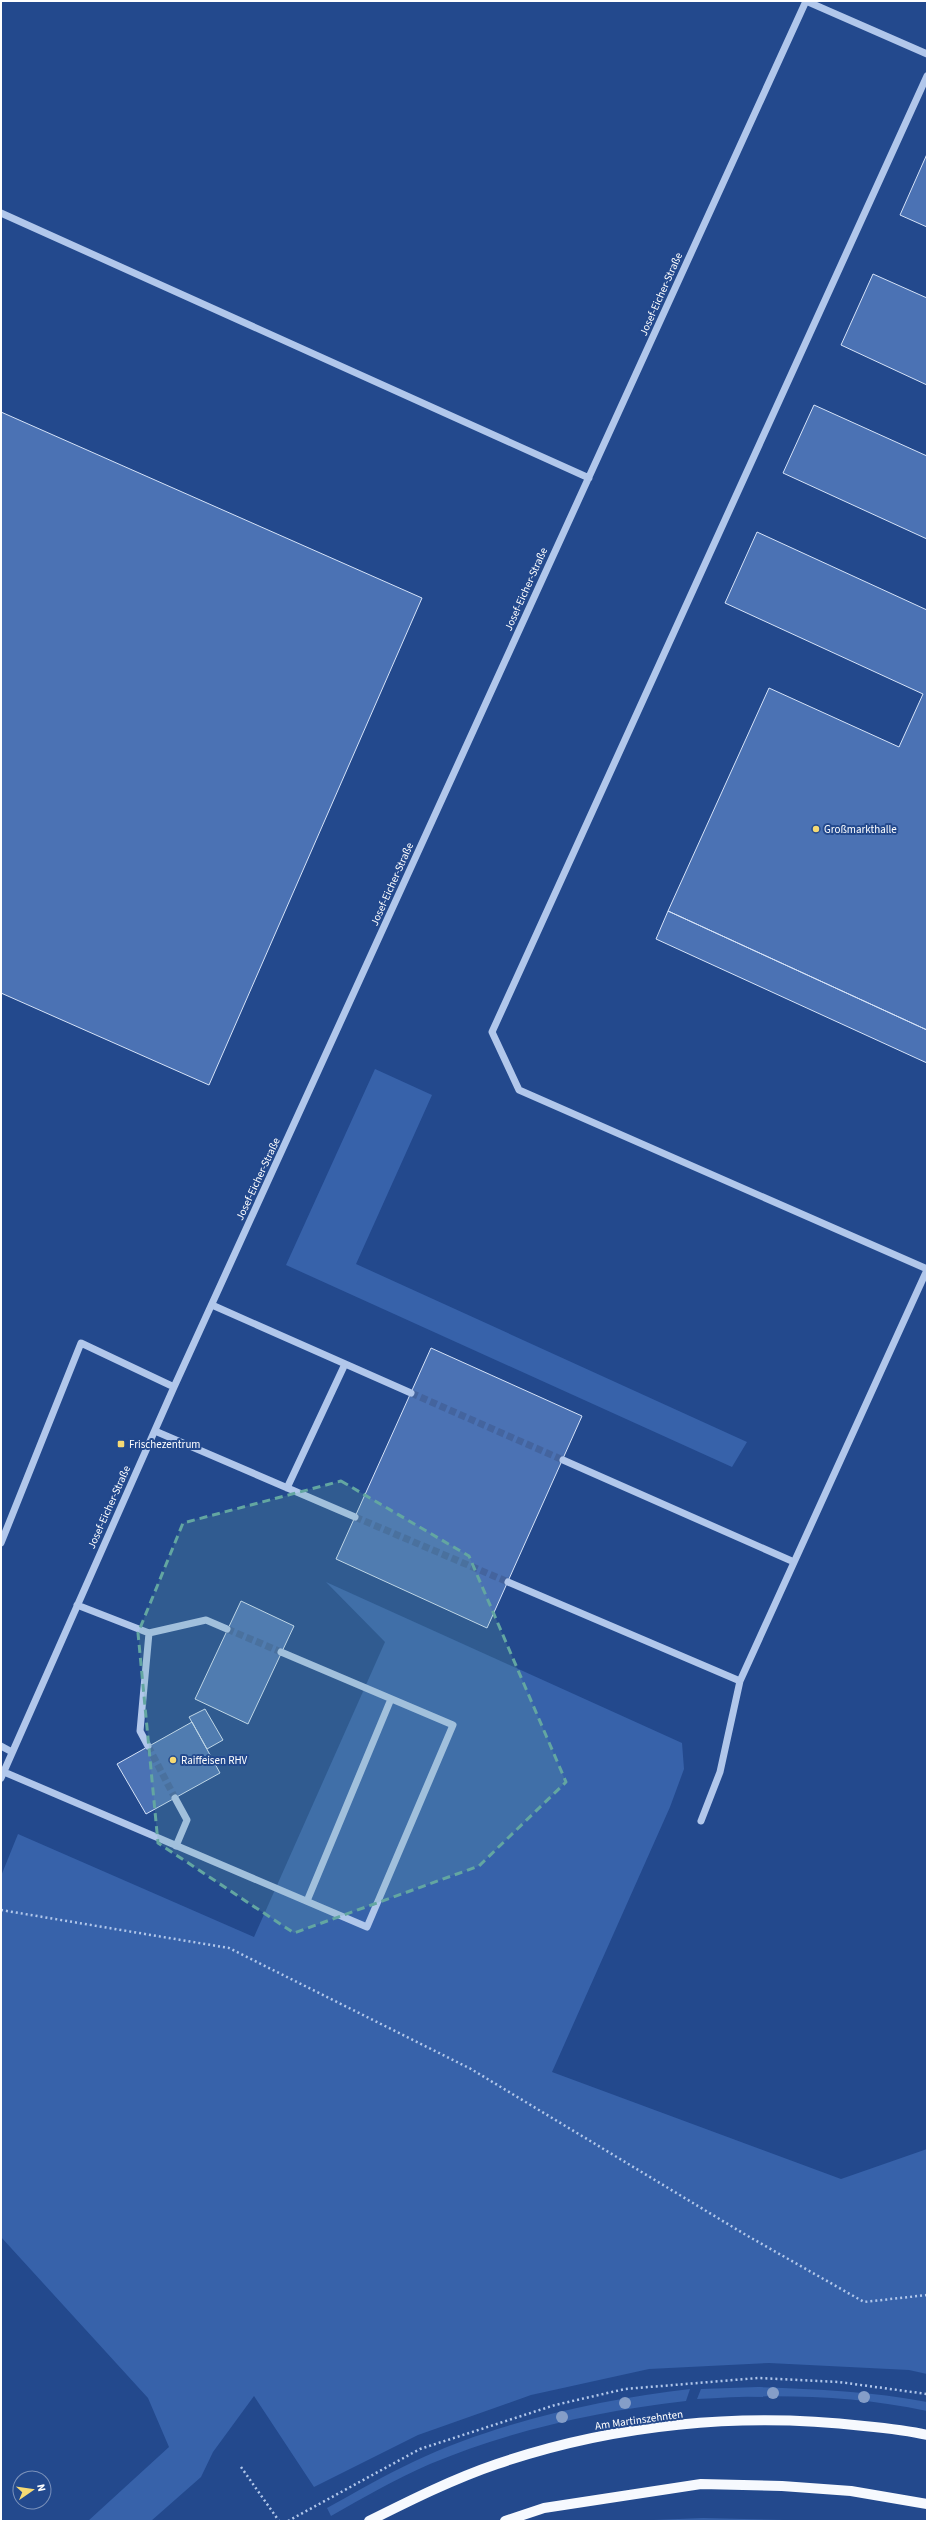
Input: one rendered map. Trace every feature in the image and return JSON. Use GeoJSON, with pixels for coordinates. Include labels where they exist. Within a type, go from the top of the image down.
{"type":"FeatureCollection","features":[{"type":"Feature","properties":{"kind":"main road","name":"Am Martinszehnten"},"geometry":{"type":"LineString","coordinates":[[369,2521],[425,2494],[496,2465],[566,2444],[645,2429],[760,2419],[824,2421],[927,2435]]}},
{"type":"Feature","properties":{"kind":"main road"},"geometry":{"type":"LineString","coordinates":[[505,2521],[544,2508],[702,2484],[782,2486],[851,2491],[927,2504]]}},
{"type":"Feature","properties":{"kind":"street"},"geometry":{"type":"LineString","coordinates":[[806,1],[927,54]]}},
{"type":"Feature","properties":{"kind":"street","name":"Josef-Eicher-Straße"},"geometry":{"type":"LineString","coordinates":[[2,1775],[174,1387],[806,1]]}},
{"type":"Feature","properties":{"kind":"street"},"geometry":{"type":"LineString","coordinates":[[701,1821],[720,1772],[740,1681],[927,1270],[519,1090],[492,1032],[927,76]]}},
{"type":"Feature","properties":{"kind":"street"},"geometry":{"type":"LineString","coordinates":[[1,213],[589,478]]}},
{"type":"Feature","properties":{"kind":"street"},"geometry":{"type":"LineString","coordinates":[[212,1305],[411,1393]]}},
{"type":"Feature","properties":{"kind":"street"},"geometry":{"type":"LineString","coordinates":[[1,1543],[81,1343],[174,1387]]}},
{"type":"Feature","properties":{"kind":"street"},"geometry":{"type":"LineString","coordinates":[[287,1488],[345,1364]]}},
{"type":"Feature","properties":{"kind":"street"},"geometry":{"type":"LineString","coordinates":[[155,1432],[355,1517]]}},
{"type":"Feature","properties":{"kind":"street"},"geometry":{"type":"LineString","coordinates":[[563,1460],[794,1562]]}},
{"type":"Feature","properties":{"kind":"street"},"geometry":{"type":"LineString","coordinates":[[508,1582],[740,1681]]}},
{"type":"Feature","properties":{"kind":"street"},"geometry":{"type":"LineString","coordinates":[[77,1605],[149,1633],[206,1620],[227,1629]]}},
{"type":"Feature","properties":{"kind":"street"},"geometry":{"type":"LineString","coordinates":[[148,1746],[140,1731],[149,1633]]}},
{"type":"Feature","properties":{"kind":"street"},"geometry":{"type":"LineString","coordinates":[[2,1775],[176,1846],[367,1927],[453,1725],[281,1652]]}},
{"type":"Feature","properties":{"kind":"street"},"geometry":{"type":"LineString","coordinates":[[307,1901],[391,1699]]}},
{"type":"Feature","properties":{"kind":"street"},"geometry":{"type":"LineString","coordinates":[[1,1746],[12,1752]]}},
{"type":"Feature","properties":{"kind":"street"},"geometry":{"type":"LineString","coordinates":[[175,1798],[187,1820],[176,1846]]}},
{"type":"Feature","properties":{"kind":"path"},"geometry":{"type":"LineString","coordinates":[[1,1910],[229,1948],[471,2069],[746,2235],[864,2302],[927,2295]]}},
{"type":"Feature","properties":{"kind":"path"},"geometry":{"type":"LineString","coordinates":[[241,2467],[279,2521]]}},
{"type":"Feature","properties":{"kind":"highlighted area"},"geometry":{"type":"Polygon","coordinates":[[[341,1481],[469,1556],[566,1782],[479,1866],[294,1933],[158,1843],[138,1633],[183,1523],[341,1481]]]}},
{"type":"Feature","properties":{"kind":"shaded area"},"geometry":{"type":"Polygon","coordinates":[[[375,1069],[432,1095],[356,1264],[747,1442],[732,1467],[286,1265],[375,1069]]]}},
{"type":"Feature","properties":{"kind":"shaded area"},"geometry":{"type":"Polygon","coordinates":[[[326,1582],[682,1743],[684,1769],[670,1807],[552,2072],[841,2179],[927,2149],[927,2374],[909,2370],[769,2363],[649,2369],[531,2395],[418,2435],[314,2487],[254,2396],[213,2452],[201,2477],[151,2521],[88,2521],[169,2447],[148,2398],[1,2237],[1,1876],[18,1834],[254,1937],[385,1642],[326,1582]]]}},
{"type":"Feature","properties":{"kind":"shaded area"},"geometry":{"type":"Polygon","coordinates":[[[758,2387],[843,2391],[885,2395],[927,2402],[927,2411],[870,2402],[812,2397],[783,2396],[697,2399],[701,2389],[758,2387]]]}},
{"type":"Feature","properties":{"kind":"shaded area"},"geometry":{"type":"Polygon","coordinates":[[[690,2389],[686,2401],[588,2416],[492,2441],[417,2470],[380,2488],[331,2516],[327,2508],[415,2461],[446,2447],[479,2435],[549,2414],[585,2406],[656,2393],[690,2389]]]}},
{"type":"Feature","properties":{"kind":"shaded area"},"geometry":{"type":"Polygon","coordinates":[[[703,2518],[828,2521],[629,2521],[703,2518]]]}},
{"type":"Feature","properties":{"kind":"building"},"geometry":{"type":"Polygon","coordinates":[[[927,154],[927,227],[900,215],[927,154]]]}},
{"type":"Feature","properties":{"kind":"building"},"geometry":{"type":"Polygon","coordinates":[[[873,274],[927,298],[927,385],[841,345],[873,274]]]}},
{"type":"Feature","properties":{"kind":"building"},"geometry":{"type":"Polygon","coordinates":[[[814,405],[927,456],[927,539],[783,473],[814,405]]]}},
{"type":"Feature","properties":{"kind":"building"},"geometry":{"type":"Polygon","coordinates":[[[1,412],[422,598],[209,1085],[1,993],[1,412]]]}},
{"type":"Feature","properties":{"kind":"building","name":"Großmarkthalle"},"geometry":{"type":"Polygon","coordinates":[[[757,532],[927,610],[927,1030],[668,911],[769,688],[899,747],[923,694],[725,603],[757,532]]]}},
{"type":"Feature","properties":{"kind":"building"},"geometry":{"type":"Polygon","coordinates":[[[668,911],[927,1030],[927,1063],[656,939],[668,911]]]}},
{"type":"Feature","properties":{"kind":"building"},"geometry":{"type":"Polygon","coordinates":[[[431,1348],[582,1416],[487,1628],[336,1559],[431,1348]]]}},
{"type":"Feature","properties":{"kind":"building"},"geometry":{"type":"Polygon","coordinates":[[[241,1601],[294,1626],[248,1724],[195,1699],[241,1601]]]}},
{"type":"Feature","properties":{"kind":"building"},"geometry":{"type":"Polygon","coordinates":[[[205,1709],[223,1740],[207,1749],[189,1717],[205,1709]]]}},
{"type":"Feature","properties":{"kind":"building"},"geometry":{"type":"Polygon","coordinates":[[[192,1722],[220,1773],[146,1814],[117,1764],[192,1722]]]}},
{"type":"Feature","properties":{"kind":"tunnel"},"geometry":{"type":"LineString","coordinates":[[411,1393],[563,1460]]}},
{"type":"Feature","properties":{"kind":"tunnel"},"geometry":{"type":"LineString","coordinates":[[355,1517],[508,1582]]}},
{"type":"Feature","properties":{"kind":"tunnel"},"geometry":{"type":"LineString","coordinates":[[227,1629],[281,1652]]}},
{"type":"Feature","properties":{"kind":"tunnel"},"geometry":{"type":"LineString","coordinates":[[148,1746],[175,1798]]}},
{"type":"Feature","properties":{"kind":"place","name":"Großmarkthalle"},"geometry":{"type":"Point","coordinates":[816,829]}},
{"type":"Feature","properties":{"kind":"place","name":"Frischezentrum"},"geometry":{"type":"Point","coordinates":[121,1444]}},
{"type":"Feature","properties":{"kind":"place","name":"Raiffeisen RHV"},"geometry":{"type":"Point","coordinates":[173,1760]}}]}
